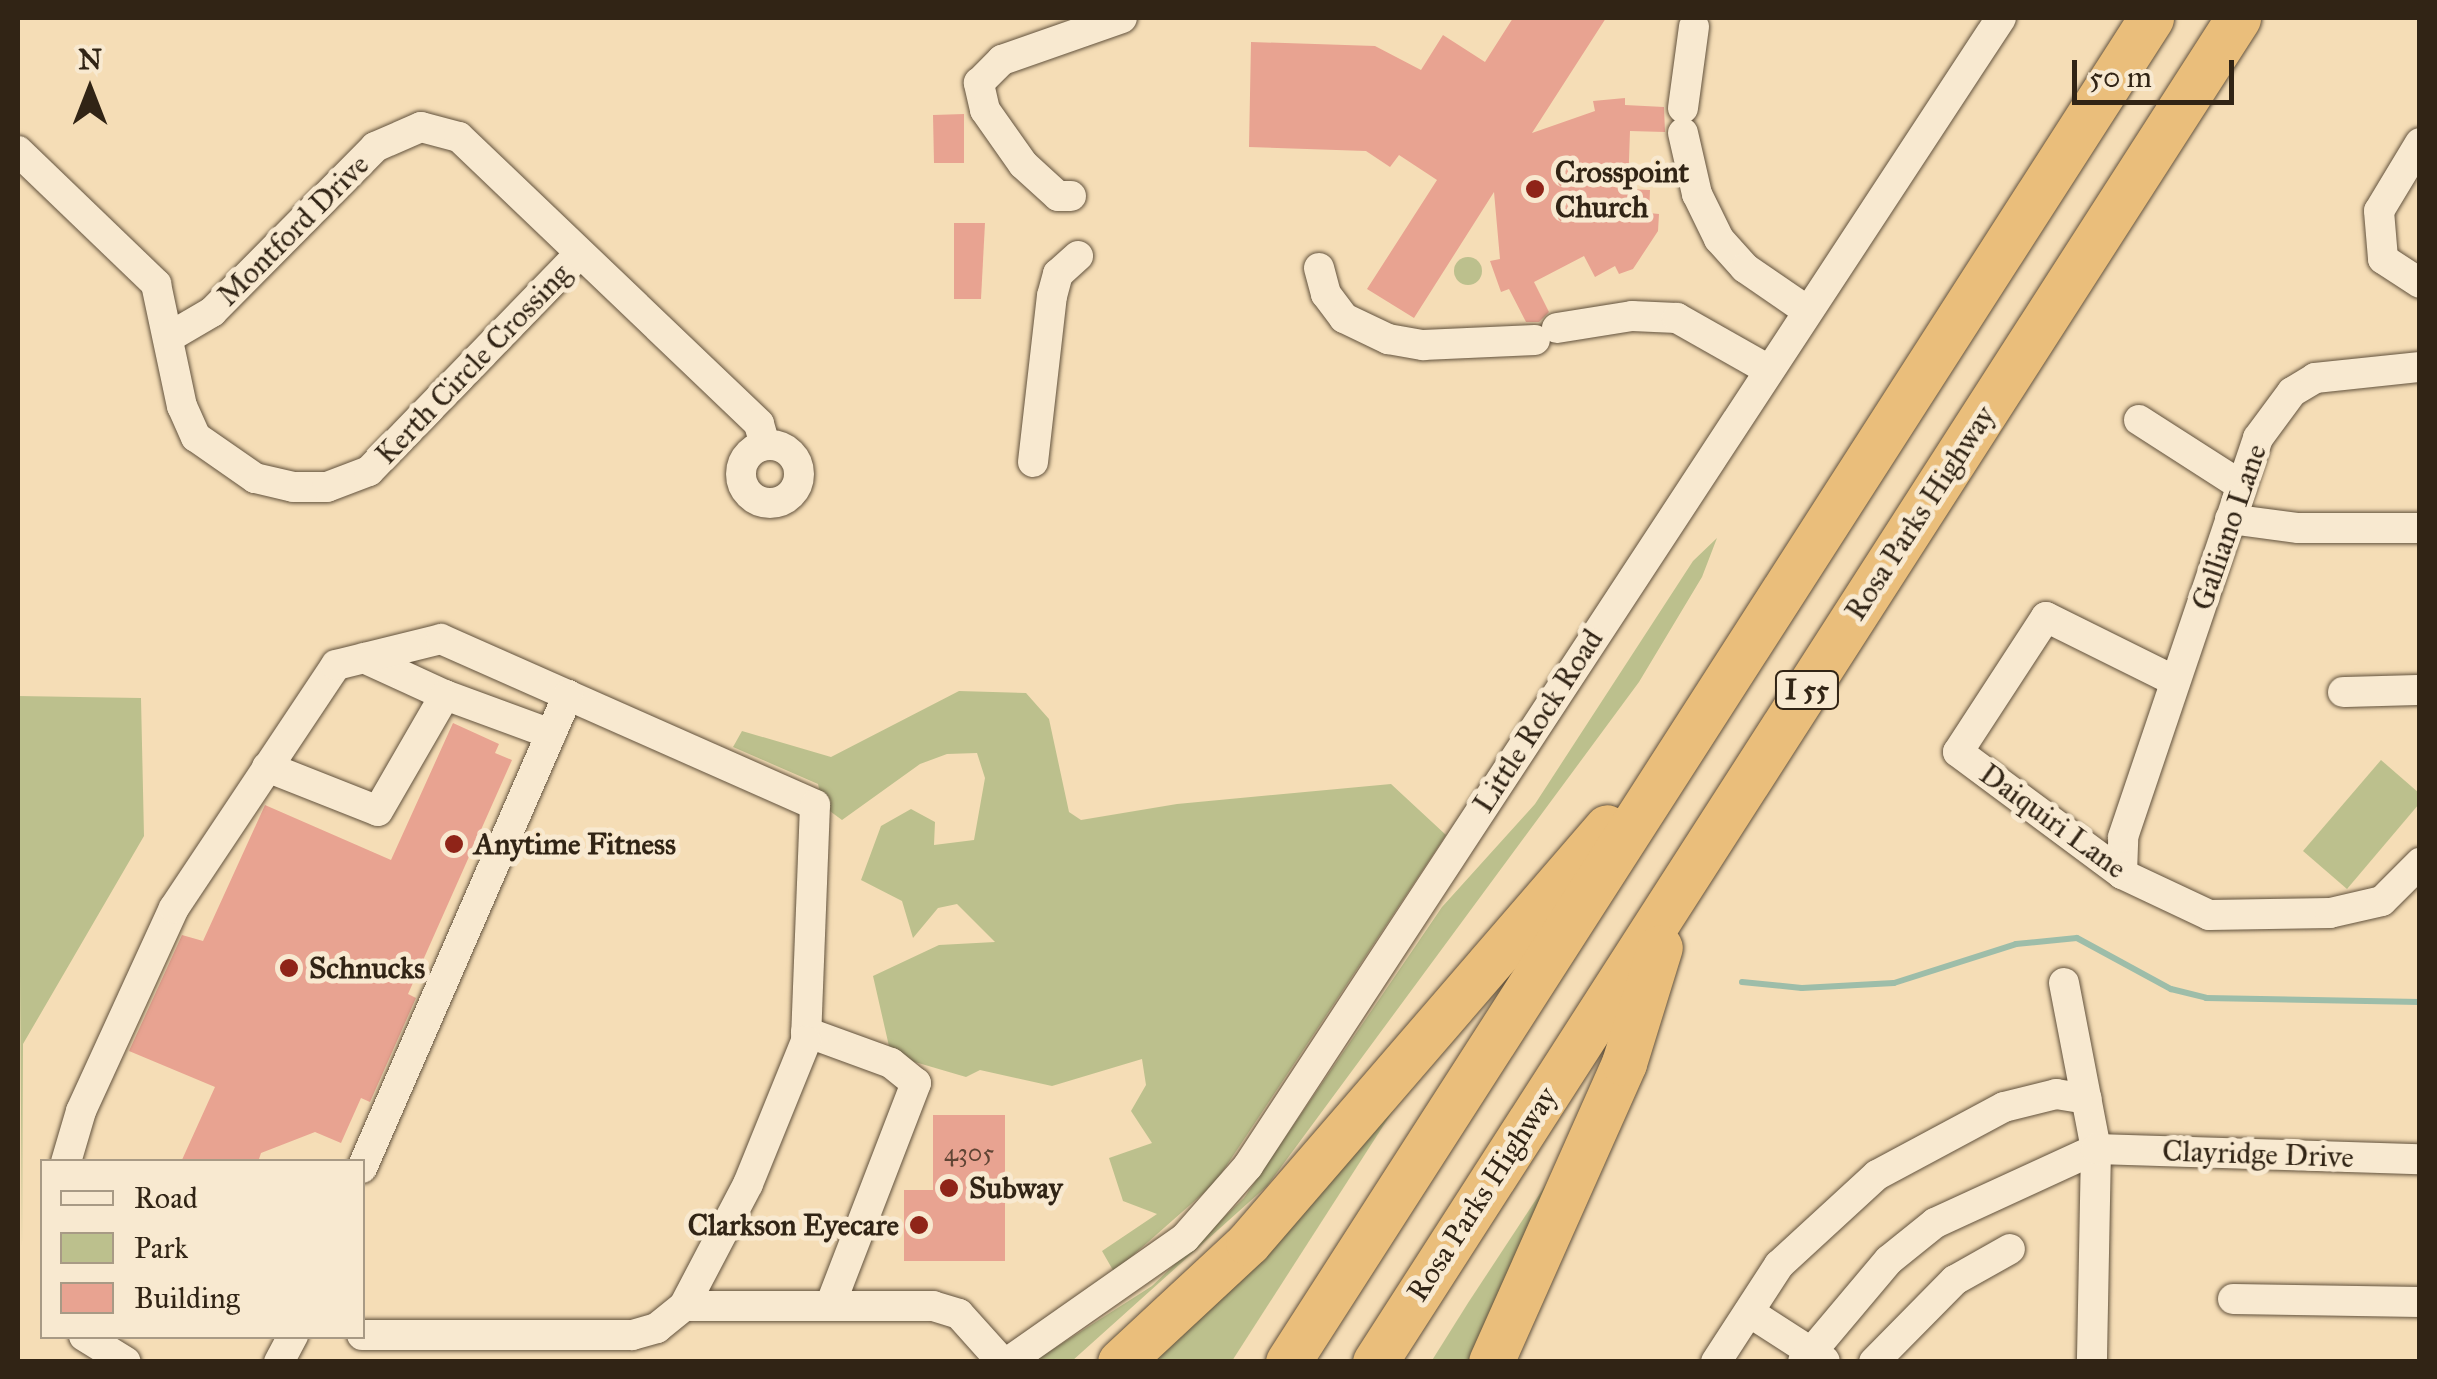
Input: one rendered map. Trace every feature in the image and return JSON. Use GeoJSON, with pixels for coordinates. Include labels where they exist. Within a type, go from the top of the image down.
{"type":"FeatureCollection","features":[{"type":"Feature","properties":{"kind":"highway","name":"I 55"},"geometry":{"type":"LineString","coordinates":[[1288,1362],[2151,18]]}},
{"type":"Feature","properties":{"kind":"highway","name":"Rosa Parks Highway"},"geometry":{"type":"LineString","coordinates":[[1375,1362],[2238,18]]}},
{"type":"Feature","properties":{"kind":"highway"},"geometry":{"type":"LineString","coordinates":[[1120,1362],[1259,1231],[1499,945],[1692,732]]}},
{"type":"Feature","properties":{"kind":"highway"},"geometry":{"type":"LineString","coordinates":[[1491,1362],[1624,1063],[1678,891]]}},
{"type":"Feature","properties":{"kind":"street"},"geometry":{"type":"LineString","coordinates":[[1070,196],[1058,196],[1023,164],[985,110],[979,83],[1002,60],[1122,18]]}},
{"type":"Feature","properties":{"kind":"street","name":"Little Rock Road"},"geometry":{"type":"LineString","coordinates":[[1005,1362],[1185,1238],[1248,1166],[1767,369],[2001,18]]}},
{"type":"Feature","properties":{"kind":"street"},"geometry":{"type":"LineString","coordinates":[[1694,27],[1683,120],[1697,194],[1719,239],[1745,268],[1806,310]]}},
{"type":"Feature","properties":{"kind":"street","name":"Montford Drive"},"geometry":{"type":"LineString","coordinates":[[170,336],[212,312],[375,146],[421,127],[459,137],[578,255],[759,424],[765,445]]}},
{"type":"Feature","properties":{"kind":"street"},"geometry":{"type":"LineString","coordinates":[[2420,142],[2379,212],[2384,259],[2406,280],[2420,283]]}},
{"type":"Feature","properties":{"kind":"street","name":"Kerth Circle Crossing"},"geometry":{"type":"LineString","coordinates":[[18,151],[156,284],[182,406],[196,437],[256,478],[327,487],[369,472],[578,255]]}},
{"type":"Feature","properties":{"kind":"street"},"geometry":{"type":"LineString","coordinates":[[1033,462],[1052,296],[1058,274],[1078,256]]}},
{"type":"Feature","properties":{"kind":"street"},"geometry":{"type":"LineString","coordinates":[[1319,268],[1326,294],[1344,318],[1399,342],[1546,334],[1666,316],[1710,332],[1767,369]]}},
{"type":"Feature","properties":{"kind":"street","name":"Galliano Lane"},"geometry":{"type":"LineString","coordinates":[[2122,874],[2123,837],[2258,438],[2292,392],[2349,372],[2420,366]]}},
{"type":"Feature","properties":{"kind":"street"},"geometry":{"type":"LineString","coordinates":[[2139,420],[2242,486]]}},
{"type":"Feature","properties":{"kind":"street"},"geometry":{"type":"LineString","coordinates":[[2230,519],[2298,528],[2420,528]]}},
{"type":"Feature","properties":{"kind":"street","name":"Daiquiri Lane"},"geometry":{"type":"LineString","coordinates":[[2176,681],[2046,617],[1958,752],[2122,874],[2209,916],[2330,913],[2382,901],[2420,864]]}},
{"type":"Feature","properties":{"kind":"street"},"geometry":{"type":"LineString","coordinates":[[67,1159],[81,1110],[174,908],[336,665],[441,639],[815,804],[806,1032],[748,1184],[684,1306],[657,1328],[632,1335],[433,1349],[365,1337]]}},
{"type":"Feature","properties":{"kind":"street"},"geometry":{"type":"LineString","coordinates":[[364,658],[551,734]]}},
{"type":"Feature","properties":{"kind":"street"},"geometry":{"type":"LineString","coordinates":[[2343,692],[2420,690]]}},
{"type":"Feature","properties":{"kind":"street"},"geometry":{"type":"LineString","coordinates":[[268,767],[378,812],[445,694]]}},
{"type":"Feature","properties":{"kind":"street"},"geometry":{"type":"LineString","coordinates":[[365,1161],[568,695]]}},
{"type":"Feature","properties":{"kind":"street"},"geometry":{"type":"LineString","coordinates":[[2064,984],[2096,1149],[2092,1362]]}},
{"type":"Feature","properties":{"kind":"street"},"geometry":{"type":"LineString","coordinates":[[806,1032],[891,1063],[916,1083],[831,1303]]}},
{"type":"Feature","properties":{"kind":"street"},"geometry":{"type":"LineString","coordinates":[[1716,1362],[1779,1265],[1878,1176],[2004,1107],[2056,1094],[2087,1099]]}},
{"type":"Feature","properties":{"kind":"street","name":"Clayridge Drive"},"geometry":{"type":"LineString","coordinates":[[1813,1360],[1888,1260],[1935,1223],[2096,1149],[2420,1159]]}},
{"type":"Feature","properties":{"kind":"street"},"geometry":{"type":"LineString","coordinates":[[1874,1362],[1956,1280],[2010,1249]]}},
{"type":"Feature","properties":{"kind":"street"},"geometry":{"type":"LineString","coordinates":[[2233,1299],[2420,1302]]}},
{"type":"Feature","properties":{"kind":"street"},"geometry":{"type":"LineString","coordinates":[[684,1306],[893,1302],[959,1314],[1005,1362]]}},
{"type":"Feature","properties":{"kind":"street"},"geometry":{"type":"LineString","coordinates":[[1749,1312],[1813,1360]]}},
{"type":"Feature","properties":{"kind":"street"},"geometry":{"type":"LineString","coordinates":[[279,1362],[291,1339]]}},
{"type":"Feature","properties":{"kind":"street"},"geometry":{"type":"LineString","coordinates":[[80,1347],[126,1362]]}},
{"type":"Feature","properties":{"kind":"green space"},"geometry":{"type":"Polygon","coordinates":[[[1468,257],[1478,261],[1482,271],[1478,281],[1468,285],[1458,281],[1454,271],[1458,261],[1468,257]]]}},
{"type":"Feature","properties":{"kind":"green space"},"geometry":{"type":"Polygon","coordinates":[[[1717,538],[1702,577],[1639,682],[1267,1186],[1072,1361],[1033,1362],[1152,1286],[1244,1198],[1442,907],[1535,804],[1693,561],[1717,538]]]}},
{"type":"Feature","properties":{"kind":"green space"},"geometry":{"type":"Polygon","coordinates":[[[959,691],[1026,693],[1049,719],[1069,812],[1081,820],[1177,804],[1391,784],[1446,835],[1215,1183],[1114,1272],[1102,1251],[1157,1214],[1123,1201],[1109,1158],[1152,1143],[1131,1111],[1146,1085],[1142,1059],[1052,1086],[980,1070],[966,1077],[891,1055],[873,976],[939,945],[995,942],[957,904],[938,908],[913,938],[902,901],[861,880],[881,826],[911,809],[935,822],[934,845],[974,840],[985,778],[977,753],[947,754],[920,764],[842,820],[823,806],[818,784],[733,747],[742,731],[831,757],[959,691]]]}},
{"type":"Feature","properties":{"kind":"green space"},"geometry":{"type":"Polygon","coordinates":[[[18,696],[141,698],[144,836],[23,1044],[22,1248],[18,696]]]}},
{"type":"Feature","properties":{"kind":"green space"},"geometry":{"type":"Polygon","coordinates":[[[2381,760],[2419,793],[2419,804],[2347,889],[2303,851],[2381,760]]]}},
{"type":"Feature","properties":{"kind":"green space"},"geometry":{"type":"Polygon","coordinates":[[[1414,1078],[1232,1361],[1144,1362],[1414,1078]]]}},
{"type":"Feature","properties":{"kind":"green space"},"geometry":{"type":"Polygon","coordinates":[[[1564,1157],[1474,1361],[1431,1362],[1468,1303],[1564,1157]]]}},
{"type":"Feature","properties":{"kind":"building","name":"Crosspoint Church"},"geometry":{"type":"Polygon","coordinates":[[[1513,18],[1606,18],[1532,133],[1595,111],[1593,101],[1625,98],[1625,105],[1664,107],[1665,132],[1630,131],[1628,189],[1650,190],[1649,213],[1659,214],[1658,231],[1633,269],[1619,274],[1615,266],[1595,277],[1584,256],[1534,282],[1549,312],[1539,322],[1526,322],[1509,289],[1501,292],[1490,261],[1500,259],[1494,192],[1414,318],[1367,289],[1437,180],[1399,155],[1390,167],[1366,151],[1249,147],[1251,42],[1375,46],[1421,70],[1443,35],[1485,62],[1513,18]]]}},
{"type":"Feature","properties":{"kind":"building"},"geometry":{"type":"Polygon","coordinates":[[[964,114],[964,163],[934,163],[933,115],[964,114]]]}},
{"type":"Feature","properties":{"kind":"building"},"geometry":{"type":"Polygon","coordinates":[[[954,223],[985,223],[981,299],[954,299],[954,223]]]}},
{"type":"Feature","properties":{"kind":"building","name":"Schnucks"},"geometry":{"type":"Polygon","coordinates":[[[453,723],[499,744],[495,753],[512,760],[408,994],[416,998],[370,1102],[361,1098],[341,1143],[315,1132],[261,1153],[259,1159],[182,1159],[215,1087],[129,1051],[182,935],[203,941],[265,805],[391,860],[453,723]]]}},
{"type":"Feature","properties":{"kind":"building"},"geometry":{"type":"Polygon","coordinates":[[[933,1115],[1005,1115],[1005,1261],[904,1261],[904,1190],[933,1190],[933,1115]]]}},
{"type":"Feature","properties":{"kind":"waterway"},"geometry":{"type":"LineString","coordinates":[[1742,982],[1802,988],[1894,983],[2016,944],[2077,938],[2171,989],[2206,998],[2420,1002]]}},
{"type":"Feature","properties":{"kind":"place","name":"Crosspoint Church"},"geometry":{"type":"Point","coordinates":[1535,189]}},
{"type":"Feature","properties":{"kind":"place","name":"Anytime Fitness"},"geometry":{"type":"Point","coordinates":[454,844]}},
{"type":"Feature","properties":{"kind":"place","name":"Schnucks"},"geometry":{"type":"Point","coordinates":[289,968]}},
{"type":"Feature","properties":{"kind":"place","name":"Subway"},"geometry":{"type":"Point","coordinates":[949,1188]}},
{"type":"Feature","properties":{"kind":"place","name":"Clarkson Eyecare"},"geometry":{"type":"Point","coordinates":[919,1225]}}]}
